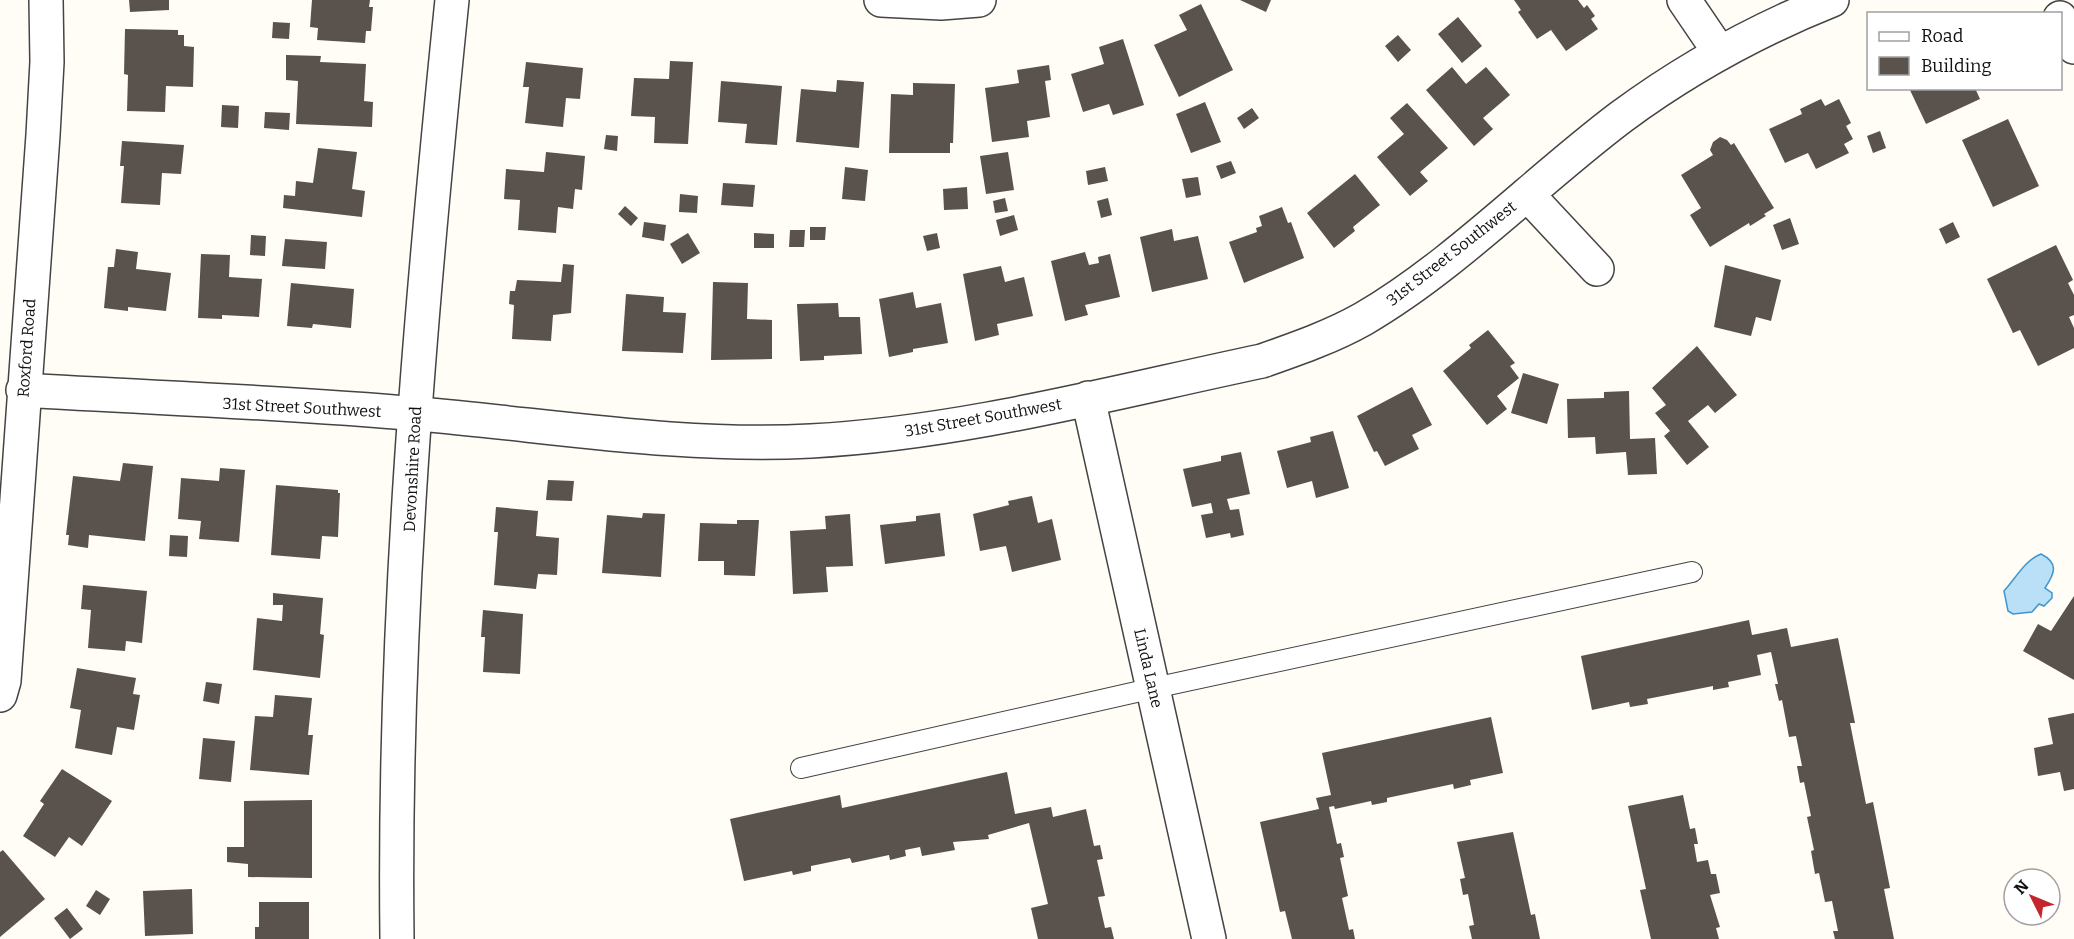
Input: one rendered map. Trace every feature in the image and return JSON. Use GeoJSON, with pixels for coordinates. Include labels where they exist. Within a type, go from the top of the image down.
{"type":"FeatureCollection","features":[{"type":"Feature","properties":{"kind":"street","name":"Roxford Road"},"geometry":{"type":"LineString","coordinates":[[0,695],[4,681],[43,135],[47,62],[46,0]]}},
{"type":"Feature","properties":{"kind":"street","name":"Devonshire Road"},"geometry":{"type":"LineString","coordinates":[[397,939],[396,819],[403,622],[415,413],[432,194],[452,0]]}},
{"type":"Feature","properties":{"kind":"street"},"geometry":{"type":"LineString","coordinates":[[881,0],[941,3],[979,0]]}},
{"type":"Feature","properties":{"kind":"street"},"geometry":{"type":"LineString","coordinates":[[1684,0],[1719,53]]}},
{"type":"Feature","properties":{"kind":"street","name":"31st Street Southwest"},"geometry":{"type":"LineString","coordinates":[[23,390],[415,413],[728,444],[813,441],[898,433],[1088,398],[1262,360],[1306,346],[1362,320],[1414,286],[1622,117],[1719,53],[1792,16],[1832,0]]}},
{"type":"Feature","properties":{"kind":"street"},"geometry":{"type":"LineString","coordinates":[[2062,20],[2074,47]]}},
{"type":"Feature","properties":{"kind":"street"},"geometry":{"type":"LineString","coordinates":[[1527,194],[1597,269]]}},
{"type":"Feature","properties":{"kind":"street","name":"Linda Lane"},"geometry":{"type":"LineString","coordinates":[[1088,398],[1209,939]]}},
{"type":"Feature","properties":{"kind":"lane"},"geometry":{"type":"LineString","coordinates":[[801,768],[1154,688],[1692,572]]}},
{"type":"Feature","properties":{"kind":"water"},"geometry":{"type":"Polygon","coordinates":[[[2041,554],[2051,561],[2054,569],[2045,588],[2052,593],[2052,598],[2044,606],[2039,604],[2032,612],[2013,614],[2008,611],[2004,591],[2025,565],[2041,554]]]}},
{"type":"Feature","properties":{"kind":"building"},"geometry":{"type":"Polygon","coordinates":[[[129,0],[169,0],[169,10],[130,12],[129,0]]]}},
{"type":"Feature","properties":{"kind":"building"},"geometry":{"type":"Polygon","coordinates":[[[312,0],[370,0],[369,7],[373,7],[371,31],[366,31],[365,43],[317,40],[318,28],[310,27],[312,0]]]}},
{"type":"Feature","properties":{"kind":"building"},"geometry":{"type":"Polygon","coordinates":[[[1240,0],[1271,0],[1266,12],[1240,0]]]}},
{"type":"Feature","properties":{"kind":"building"},"geometry":{"type":"Polygon","coordinates":[[[1514,0],[1578,0],[1584,8],[1587,5],[1595,16],[1591,19],[1598,29],[1566,51],[1551,30],[1537,39],[1518,12],[1521,10],[1514,0]]]}},
{"type":"Feature","properties":{"kind":"building"},"geometry":{"type":"Polygon","coordinates":[[[1201,4],[1233,70],[1179,97],[1154,45],[1187,30],[1179,15],[1201,4]]]}},
{"type":"Feature","properties":{"kind":"building"},"geometry":{"type":"Polygon","coordinates":[[[1458,17],[1482,46],[1462,63],[1438,34],[1458,17]]]}},
{"type":"Feature","properties":{"kind":"building"},"geometry":{"type":"Polygon","coordinates":[[[273,22],[290,23],[289,39],[272,38],[273,22]]]}},
{"type":"Feature","properties":{"kind":"building"},"geometry":{"type":"Polygon","coordinates":[[[125,29],[178,30],[178,35],[184,35],[184,46],[194,47],[193,87],[166,86],[165,112],[127,111],[128,75],[124,74],[125,29]]]}},
{"type":"Feature","properties":{"kind":"building"},"geometry":{"type":"Polygon","coordinates":[[[1398,35],[1411,50],[1398,62],[1385,46],[1398,35]]]}},
{"type":"Feature","properties":{"kind":"building"},"geometry":{"type":"Polygon","coordinates":[[[1123,39],[1144,105],[1113,115],[1109,104],[1083,112],[1071,74],[1104,64],[1099,47],[1123,39]]]}},
{"type":"Feature","properties":{"kind":"building"},"geometry":{"type":"Polygon","coordinates":[[[286,55],[321,56],[320,62],[366,64],[364,101],[373,102],[372,127],[296,124],[298,81],[286,80],[286,55]]]}},
{"type":"Feature","properties":{"kind":"building"},"geometry":{"type":"Polygon","coordinates":[[[670,61],[693,62],[688,144],[654,143],[655,117],[631,116],[634,78],[669,79],[670,61]]]}},
{"type":"Feature","properties":{"kind":"building"},"geometry":{"type":"Polygon","coordinates":[[[526,62],[583,68],[580,99],[566,98],[563,127],[525,123],[529,87],[523,87],[526,62]]]}},
{"type":"Feature","properties":{"kind":"building"},"geometry":{"type":"Polygon","coordinates":[[[1049,65],[1051,80],[1045,81],[1050,117],[1027,121],[1029,137],[992,142],[985,88],[1019,83],[1017,70],[1049,65]]]}},
{"type":"Feature","properties":{"kind":"building"},"geometry":{"type":"Polygon","coordinates":[[[1452,67],[1466,84],[1486,67],[1510,95],[1483,118],[1493,129],[1474,146],[1426,90],[1452,67]]]}},
{"type":"Feature","properties":{"kind":"building"},"geometry":{"type":"Polygon","coordinates":[[[837,80],[864,82],[859,148],[796,142],[801,89],[836,92],[837,80]]]}},
{"type":"Feature","properties":{"kind":"building"},"geometry":{"type":"Polygon","coordinates":[[[721,81],[782,86],[777,145],[745,143],[747,124],[718,122],[721,81]]]}},
{"type":"Feature","properties":{"kind":"building"},"geometry":{"type":"Polygon","coordinates":[[[913,83],[955,84],[953,143],[950,143],[950,153],[889,153],[891,94],[913,95],[913,83]]]}},
{"type":"Feature","properties":{"kind":"building"},"geometry":{"type":"Polygon","coordinates":[[[1910,90],[1976,90],[1980,99],[1926,124],[1910,90]]]}},
{"type":"Feature","properties":{"kind":"building"},"geometry":{"type":"Polygon","coordinates":[[[1821,99],[1825,106],[1839,99],[1851,123],[1846,126],[1853,139],[1844,144],[1849,153],[1816,169],[1808,153],[1785,163],[1769,129],[1802,114],[1800,109],[1821,99]]]}},
{"type":"Feature","properties":{"kind":"building"},"geometry":{"type":"Polygon","coordinates":[[[1205,102],[1221,142],[1191,153],[1176,114],[1205,102]]]}},
{"type":"Feature","properties":{"kind":"building"},"geometry":{"type":"Polygon","coordinates":[[[1407,103],[1448,148],[1420,172],[1428,181],[1410,196],[1377,157],[1404,134],[1390,118],[1407,103]]]}},
{"type":"Feature","properties":{"kind":"building"},"geometry":{"type":"Polygon","coordinates":[[[222,105],[239,106],[238,128],[221,127],[222,105]]]}},
{"type":"Feature","properties":{"kind":"building"},"geometry":{"type":"Polygon","coordinates":[[[1252,108],[1259,118],[1244,129],[1237,118],[1252,108]]]}},
{"type":"Feature","properties":{"kind":"building"},"geometry":{"type":"Polygon","coordinates":[[[265,112],[290,113],[289,130],[264,128],[265,112]]]}},
{"type":"Feature","properties":{"kind":"building"},"geometry":{"type":"Polygon","coordinates":[[[2008,119],[2039,186],[1993,207],[1962,140],[2008,119]]]}},
{"type":"Feature","properties":{"kind":"building"},"geometry":{"type":"Polygon","coordinates":[[[1880,131],[1886,148],[1873,153],[1867,136],[1880,131]]]}},
{"type":"Feature","properties":{"kind":"building"},"geometry":{"type":"Polygon","coordinates":[[[606,135],[618,136],[617,151],[604,149],[606,135]]]}},
{"type":"Feature","properties":{"kind":"building"},"geometry":{"type":"Polygon","coordinates":[[[1720,137],[1731,145],[1734,143],[1774,208],[1750,226],[1749,223],[1710,247],[1690,215],[1701,208],[1681,175],[1713,155],[1710,150],[1713,142],[1720,137]]]}},
{"type":"Feature","properties":{"kind":"building"},"geometry":{"type":"Polygon","coordinates":[[[122,141],[184,145],[181,174],[162,173],[160,205],[121,203],[124,166],[120,166],[122,141]]]}},
{"type":"Feature","properties":{"kind":"building"},"geometry":{"type":"Polygon","coordinates":[[[318,148],[357,152],[352,189],[365,191],[362,217],[283,208],[284,195],[295,196],[296,181],[313,183],[318,148]]]}},
{"type":"Feature","properties":{"kind":"building"},"geometry":{"type":"Polygon","coordinates":[[[546,152],[585,156],[582,190],[575,189],[573,209],[558,207],[556,233],[518,230],[520,200],[504,199],[506,169],[544,172],[546,152]]]}},
{"type":"Feature","properties":{"kind":"building"},"geometry":{"type":"Polygon","coordinates":[[[1008,152],[1014,190],[986,194],[980,156],[1008,152]]]}},
{"type":"Feature","properties":{"kind":"building"},"geometry":{"type":"Polygon","coordinates":[[[1231,161],[1236,173],[1221,179],[1216,166],[1231,161]]]}},
{"type":"Feature","properties":{"kind":"building"},"geometry":{"type":"Polygon","coordinates":[[[845,167],[868,170],[865,201],[842,199],[845,167]]]}},
{"type":"Feature","properties":{"kind":"building"},"geometry":{"type":"Polygon","coordinates":[[[1105,167],[1108,181],[1088,185],[1086,171],[1105,167]]]}},
{"type":"Feature","properties":{"kind":"building"},"geometry":{"type":"Polygon","coordinates":[[[1355,174],[1380,205],[1353,227],[1355,231],[1334,248],[1307,213],[1355,174]]]}},
{"type":"Feature","properties":{"kind":"building"},"geometry":{"type":"Polygon","coordinates":[[[1198,177],[1201,195],[1186,198],[1182,179],[1198,177]]]}},
{"type":"Feature","properties":{"kind":"building"},"geometry":{"type":"Polygon","coordinates":[[[723,183],[755,185],[753,207],[721,205],[723,183]]]}},
{"type":"Feature","properties":{"kind":"building"},"geometry":{"type":"Polygon","coordinates":[[[967,187],[968,209],[944,210],[943,189],[967,187]]]}},
{"type":"Feature","properties":{"kind":"building"},"geometry":{"type":"Polygon","coordinates":[[[680,194],[698,196],[697,213],[679,212],[680,194]]]}},
{"type":"Feature","properties":{"kind":"building"},"geometry":{"type":"Polygon","coordinates":[[[1005,198],[1008,211],[995,213],[993,201],[1005,198]]]}},
{"type":"Feature","properties":{"kind":"building"},"geometry":{"type":"Polygon","coordinates":[[[1108,198],[1112,215],[1101,218],[1097,201],[1108,198]]]}},
{"type":"Feature","properties":{"kind":"building"},"geometry":{"type":"Polygon","coordinates":[[[625,206],[638,218],[631,226],[618,214],[625,206]]]}},
{"type":"Feature","properties":{"kind":"building"},"geometry":{"type":"Polygon","coordinates":[[[1282,207],[1288,223],[1291,222],[1304,258],[1244,283],[1229,242],[1257,232],[1256,228],[1262,226],[1259,216],[1282,207]]]}},
{"type":"Feature","properties":{"kind":"building"},"geometry":{"type":"Polygon","coordinates":[[[1014,215],[1018,230],[1000,236],[996,220],[1014,215]]]}},
{"type":"Feature","properties":{"kind":"building"},"geometry":{"type":"Polygon","coordinates":[[[1790,218],[1799,244],[1782,250],[1773,225],[1790,218]]]}},
{"type":"Feature","properties":{"kind":"building"},"geometry":{"type":"Polygon","coordinates":[[[644,222],[666,225],[664,241],[642,237],[644,222]]]}},
{"type":"Feature","properties":{"kind":"building"},"geometry":{"type":"Polygon","coordinates":[[[1953,222],[1960,237],[1946,244],[1939,229],[1953,222]]]}},
{"type":"Feature","properties":{"kind":"building"},"geometry":{"type":"Polygon","coordinates":[[[810,227],[826,227],[825,240],[810,240],[810,227]]]}},
{"type":"Feature","properties":{"kind":"building"},"geometry":{"type":"Polygon","coordinates":[[[1172,229],[1174,241],[1198,236],[1208,279],[1152,292],[1140,237],[1172,229]]]}},
{"type":"Feature","properties":{"kind":"building"},"geometry":{"type":"Polygon","coordinates":[[[790,230],[805,230],[804,247],[789,247],[790,230]]]}},
{"type":"Feature","properties":{"kind":"building"},"geometry":{"type":"Polygon","coordinates":[[[688,233],[700,253],[682,264],[670,244],[688,233]]]}},
{"type":"Feature","properties":{"kind":"building"},"geometry":{"type":"Polygon","coordinates":[[[754,233],[774,234],[774,248],[754,248],[754,233]]]}},
{"type":"Feature","properties":{"kind":"building"},"geometry":{"type":"Polygon","coordinates":[[[937,233],[940,248],[927,251],[923,236],[937,233]]]}},
{"type":"Feature","properties":{"kind":"building"},"geometry":{"type":"Polygon","coordinates":[[[251,235],[266,236],[265,256],[250,255],[251,235]]]}},
{"type":"Feature","properties":{"kind":"building"},"geometry":{"type":"Polygon","coordinates":[[[285,239],[327,242],[325,269],[282,266],[285,239]]]}},
{"type":"Feature","properties":{"kind":"building"},"geometry":{"type":"Polygon","coordinates":[[[2056,245],[2073,280],[2068,283],[2074,295],[2074,315],[2069,317],[2074,328],[2074,348],[2038,366],[2020,330],[2013,333],[1987,279],[2056,245]]]}},
{"type":"Feature","properties":{"kind":"building"},"geometry":{"type":"Polygon","coordinates":[[[116,249],[138,252],[136,269],[171,273],[166,311],[128,307],[128,311],[104,308],[108,267],[114,267],[116,249]]]}},
{"type":"Feature","properties":{"kind":"building"},"geometry":{"type":"Polygon","coordinates":[[[1085,252],[1089,265],[1099,263],[1098,257],[1110,254],[1120,297],[1085,305],[1088,315],[1065,321],[1051,261],[1085,252]]]}},
{"type":"Feature","properties":{"kind":"building"},"geometry":{"type":"Polygon","coordinates":[[[201,254],[230,255],[229,277],[262,279],[259,317],[222,315],[222,319],[198,318],[201,254]]]}},
{"type":"Feature","properties":{"kind":"building"},"geometry":{"type":"Polygon","coordinates":[[[563,264],[574,265],[571,313],[553,315],[551,341],[512,339],[514,305],[509,304],[510,291],[515,291],[517,280],[561,282],[563,264]]]}},
{"type":"Feature","properties":{"kind":"building"},"geometry":{"type":"Polygon","coordinates":[[[1725,265],[1781,280],[1771,321],[1756,317],[1751,336],[1714,327],[1725,265]]]}},
{"type":"Feature","properties":{"kind":"building"},"geometry":{"type":"Polygon","coordinates":[[[1001,266],[1005,282],[1024,277],[1033,316],[997,324],[999,335],[975,341],[963,274],[1001,266]]]}},
{"type":"Feature","properties":{"kind":"building"},"geometry":{"type":"Polygon","coordinates":[[[713,282],[748,283],[747,319],[772,320],[772,359],[711,360],[713,282]]]}},
{"type":"Feature","properties":{"kind":"building"},"geometry":{"type":"Polygon","coordinates":[[[291,283],[354,289],[351,328],[313,324],[312,328],[287,326],[291,283]]]}},
{"type":"Feature","properties":{"kind":"building"},"geometry":{"type":"Polygon","coordinates":[[[913,292],[916,308],[941,303],[948,343],[913,349],[913,352],[889,357],[879,299],[913,292]]]}},
{"type":"Feature","properties":{"kind":"building"},"geometry":{"type":"Polygon","coordinates":[[[626,294],[664,297],[663,312],[686,313],[683,353],[622,351],[626,294]]]}},
{"type":"Feature","properties":{"kind":"building"},"geometry":{"type":"Polygon","coordinates":[[[838,303],[839,317],[860,317],[862,354],[824,356],[824,360],[800,361],[797,304],[838,303]]]}},
{"type":"Feature","properties":{"kind":"building"},"geometry":{"type":"Polygon","coordinates":[[[1488,330],[1515,363],[1510,366],[1519,378],[1497,396],[1507,409],[1487,425],[1443,371],[1471,348],[1469,345],[1488,330]]]}},
{"type":"Feature","properties":{"kind":"building"},"geometry":{"type":"Polygon","coordinates":[[[1697,346],[1737,395],[1715,413],[1708,405],[1688,421],[1709,447],[1687,465],[1664,436],[1670,431],[1655,413],[1666,405],[1652,388],[1697,346]]]}},
{"type":"Feature","properties":{"kind":"building"},"geometry":{"type":"Polygon","coordinates":[[[1523,373],[1559,384],[1547,424],[1511,413],[1523,373]]]}},
{"type":"Feature","properties":{"kind":"building"},"geometry":{"type":"Polygon","coordinates":[[[1412,387],[1432,425],[1412,435],[1419,449],[1385,466],[1377,451],[1374,452],[1357,416],[1412,387]]]}},
{"type":"Feature","properties":{"kind":"building"},"geometry":{"type":"Polygon","coordinates":[[[1629,391],[1630,439],[1655,438],[1657,474],[1628,475],[1626,452],[1596,454],[1595,437],[1568,438],[1567,399],[1604,398],[1604,392],[1629,391]]]}},
{"type":"Feature","properties":{"kind":"building"},"geometry":{"type":"Polygon","coordinates":[[[1333,431],[1349,488],[1316,498],[1312,481],[1287,488],[1277,451],[1311,442],[1310,437],[1333,431]]]}},
{"type":"Feature","properties":{"kind":"building"},"geometry":{"type":"Polygon","coordinates":[[[1241,452],[1250,494],[1227,499],[1230,510],[1239,509],[1244,535],[1231,538],[1230,533],[1206,538],[1201,515],[1213,513],[1211,503],[1192,507],[1183,469],[1221,461],[1221,456],[1241,452]]]}},
{"type":"Feature","properties":{"kind":"building"},"geometry":{"type":"Polygon","coordinates":[[[123,463],[153,466],[145,541],[89,535],[88,548],[68,545],[69,535],[66,535],[73,476],[120,481],[123,463]]]}},
{"type":"Feature","properties":{"kind":"building"},"geometry":{"type":"Polygon","coordinates":[[[220,468],[245,470],[239,542],[199,539],[201,521],[178,519],[181,478],[219,481],[220,468]]]}},
{"type":"Feature","properties":{"kind":"building"},"geometry":{"type":"Polygon","coordinates":[[[548,480],[574,481],[572,501],[546,500],[548,480]]]}},
{"type":"Feature","properties":{"kind":"building"},"geometry":{"type":"Polygon","coordinates":[[[276,485],[338,490],[340,493],[338,537],[322,536],[320,559],[271,555],[276,485]]]}},
{"type":"Feature","properties":{"kind":"building"},"geometry":{"type":"Polygon","coordinates":[[[1032,496],[1038,523],[1052,519],[1061,560],[1012,572],[1006,546],[980,551],[973,514],[1009,505],[1008,501],[1032,496]]]}},
{"type":"Feature","properties":{"kind":"building"},"geometry":{"type":"Polygon","coordinates":[[[496,507],[538,511],[536,536],[559,538],[557,575],[538,574],[536,589],[494,585],[498,532],[494,532],[496,507]]]}},
{"type":"Feature","properties":{"kind":"building"},"geometry":{"type":"Polygon","coordinates":[[[643,513],[665,514],[661,577],[602,573],[607,515],[642,518],[643,513]]]}},
{"type":"Feature","properties":{"kind":"building"},"geometry":{"type":"Polygon","coordinates":[[[940,513],[945,556],[885,564],[880,525],[916,521],[916,516],[940,513]]]}},
{"type":"Feature","properties":{"kind":"building"},"geometry":{"type":"Polygon","coordinates":[[[850,514],[853,566],[826,567],[828,592],[793,594],[790,531],[826,529],[825,516],[850,514]]]}},
{"type":"Feature","properties":{"kind":"building"},"geometry":{"type":"Polygon","coordinates":[[[737,520],[759,520],[755,576],[724,575],[724,561],[698,561],[700,523],[737,524],[737,520]]]}},
{"type":"Feature","properties":{"kind":"building"},"geometry":{"type":"Polygon","coordinates":[[[170,535],[188,536],[187,557],[169,556],[170,535]]]}},
{"type":"Feature","properties":{"kind":"building"},"geometry":{"type":"Polygon","coordinates":[[[83,585],[147,591],[142,643],[126,641],[125,651],[88,648],[91,610],[81,609],[83,585]]]}},
{"type":"Feature","properties":{"kind":"building"},"geometry":{"type":"Polygon","coordinates":[[[273,593],[323,598],[320,634],[324,635],[320,678],[253,670],[257,618],[282,621],[283,605],[273,605],[273,593]]]}},
{"type":"Feature","properties":{"kind":"building"},"geometry":{"type":"Polygon","coordinates":[[[2074,596],[2074,680],[2023,651],[2038,624],[2051,631],[2074,596]]]}},
{"type":"Feature","properties":{"kind":"building"},"geometry":{"type":"Polygon","coordinates":[[[483,610],[523,614],[520,674],[483,672],[485,637],[481,637],[483,610]]]}},
{"type":"Feature","properties":{"kind":"building"},"geometry":{"type":"Polygon","coordinates":[[[1749,620],[1752,635],[1787,628],[1791,647],[1838,638],[1855,723],[1850,723],[1866,804],[1873,802],[1890,888],[1884,889],[1894,939],[1835,939],[1833,931],[1838,931],[1832,901],[1825,902],[1819,873],[1815,874],[1811,851],[1814,850],[1807,817],[1811,816],[1804,782],[1800,783],[1797,766],[1802,766],[1796,736],[1789,737],[1782,700],[1779,701],[1775,684],[1778,684],[1771,652],[1757,655],[1761,675],[1728,682],[1729,687],[1713,690],[1713,686],[1647,699],[1648,704],[1630,707],[1629,702],[1592,710],[1581,656],[1749,620]]]}},
{"type":"Feature","properties":{"kind":"building"},"geometry":{"type":"Polygon","coordinates":[[[77,668],[136,678],[133,694],[140,695],[134,730],[117,727],[112,755],[75,748],[81,710],[70,708],[77,668]]]}},
{"type":"Feature","properties":{"kind":"building"},"geometry":{"type":"Polygon","coordinates":[[[206,682],[222,684],[219,704],[203,701],[206,682]]]}},
{"type":"Feature","properties":{"kind":"building"},"geometry":{"type":"Polygon","coordinates":[[[275,695],[312,698],[308,735],[313,735],[309,775],[250,770],[255,716],[273,717],[275,695]]]}},
{"type":"Feature","properties":{"kind":"building"},"geometry":{"type":"Polygon","coordinates":[[[2074,713],[2074,789],[2064,791],[2060,772],[2038,776],[2034,748],[2053,744],[2048,718],[2074,713]]]}},
{"type":"Feature","properties":{"kind":"building"},"geometry":{"type":"Polygon","coordinates":[[[1491,717],[1503,773],[1470,780],[1471,785],[1454,789],[1453,784],[1387,798],[1387,802],[1372,805],[1371,801],[1335,809],[1334,806],[1329,807],[1337,844],[1341,843],[1344,857],[1340,858],[1348,896],[1342,898],[1349,930],[1353,929],[1355,939],[1292,939],[1285,911],[1280,912],[1260,822],[1319,809],[1316,798],[1331,795],[1322,753],[1491,717]]]}},
{"type":"Feature","properties":{"kind":"building"},"geometry":{"type":"Polygon","coordinates":[[[203,738],[235,741],[231,782],[199,779],[203,738]]]}},
{"type":"Feature","properties":{"kind":"building"},"geometry":{"type":"Polygon","coordinates":[[[62,769],[112,801],[82,846],[69,837],[55,857],[23,836],[44,804],[40,801],[62,769]]]}},
{"type":"Feature","properties":{"kind":"building"},"geometry":{"type":"Polygon","coordinates":[[[1007,772],[1015,814],[1051,807],[1053,817],[1086,809],[1094,846],[1100,845],[1103,859],[1097,860],[1105,896],[1098,897],[1105,928],[1111,927],[1114,939],[1038,939],[1031,908],[1048,904],[1029,823],[988,835],[989,839],[953,842],[955,850],[922,856],[920,847],[905,850],[906,856],[890,860],[889,855],[852,863],[850,858],[811,866],[811,871],[793,875],[792,871],[744,881],[730,819],[840,795],[842,808],[1007,772]]]}},
{"type":"Feature","properties":{"kind":"building"},"geometry":{"type":"Polygon","coordinates":[[[1683,795],[1690,829],[1695,828],[1698,844],[1694,844],[1697,862],[1708,860],[1711,874],[1716,874],[1720,893],[1710,895],[1720,927],[1716,928],[1719,939],[1651,939],[1640,890],[1646,889],[1628,806],[1683,795]]]}},
{"type":"Feature","properties":{"kind":"building"},"geometry":{"type":"Polygon","coordinates":[[[312,800],[312,878],[248,877],[248,864],[227,862],[227,847],[244,847],[244,801],[312,800]]]}},
{"type":"Feature","properties":{"kind":"building"},"geometry":{"type":"Polygon","coordinates":[[[1513,832],[1531,915],[1535,914],[1540,939],[1472,939],[1469,926],[1474,925],[1468,894],[1463,895],[1460,879],[1465,878],[1457,842],[1513,832]]]}},
{"type":"Feature","properties":{"kind":"building"},"geometry":{"type":"Polygon","coordinates":[[[3,850],[45,899],[0,937],[0,852],[3,850]]]}},
{"type":"Feature","properties":{"kind":"building"},"geometry":{"type":"Polygon","coordinates":[[[192,889],[193,934],[145,936],[143,891],[192,889]]]}},
{"type":"Feature","properties":{"kind":"building"},"geometry":{"type":"Polygon","coordinates":[[[96,890],[110,899],[100,915],[86,906],[96,890]]]}},
{"type":"Feature","properties":{"kind":"building"},"geometry":{"type":"Polygon","coordinates":[[[259,902],[309,902],[309,939],[255,939],[255,927],[259,927],[259,902]]]}},
{"type":"Feature","properties":{"kind":"building"},"geometry":{"type":"Polygon","coordinates":[[[67,908],[83,929],[70,939],[54,918],[67,908]]]}}]}
